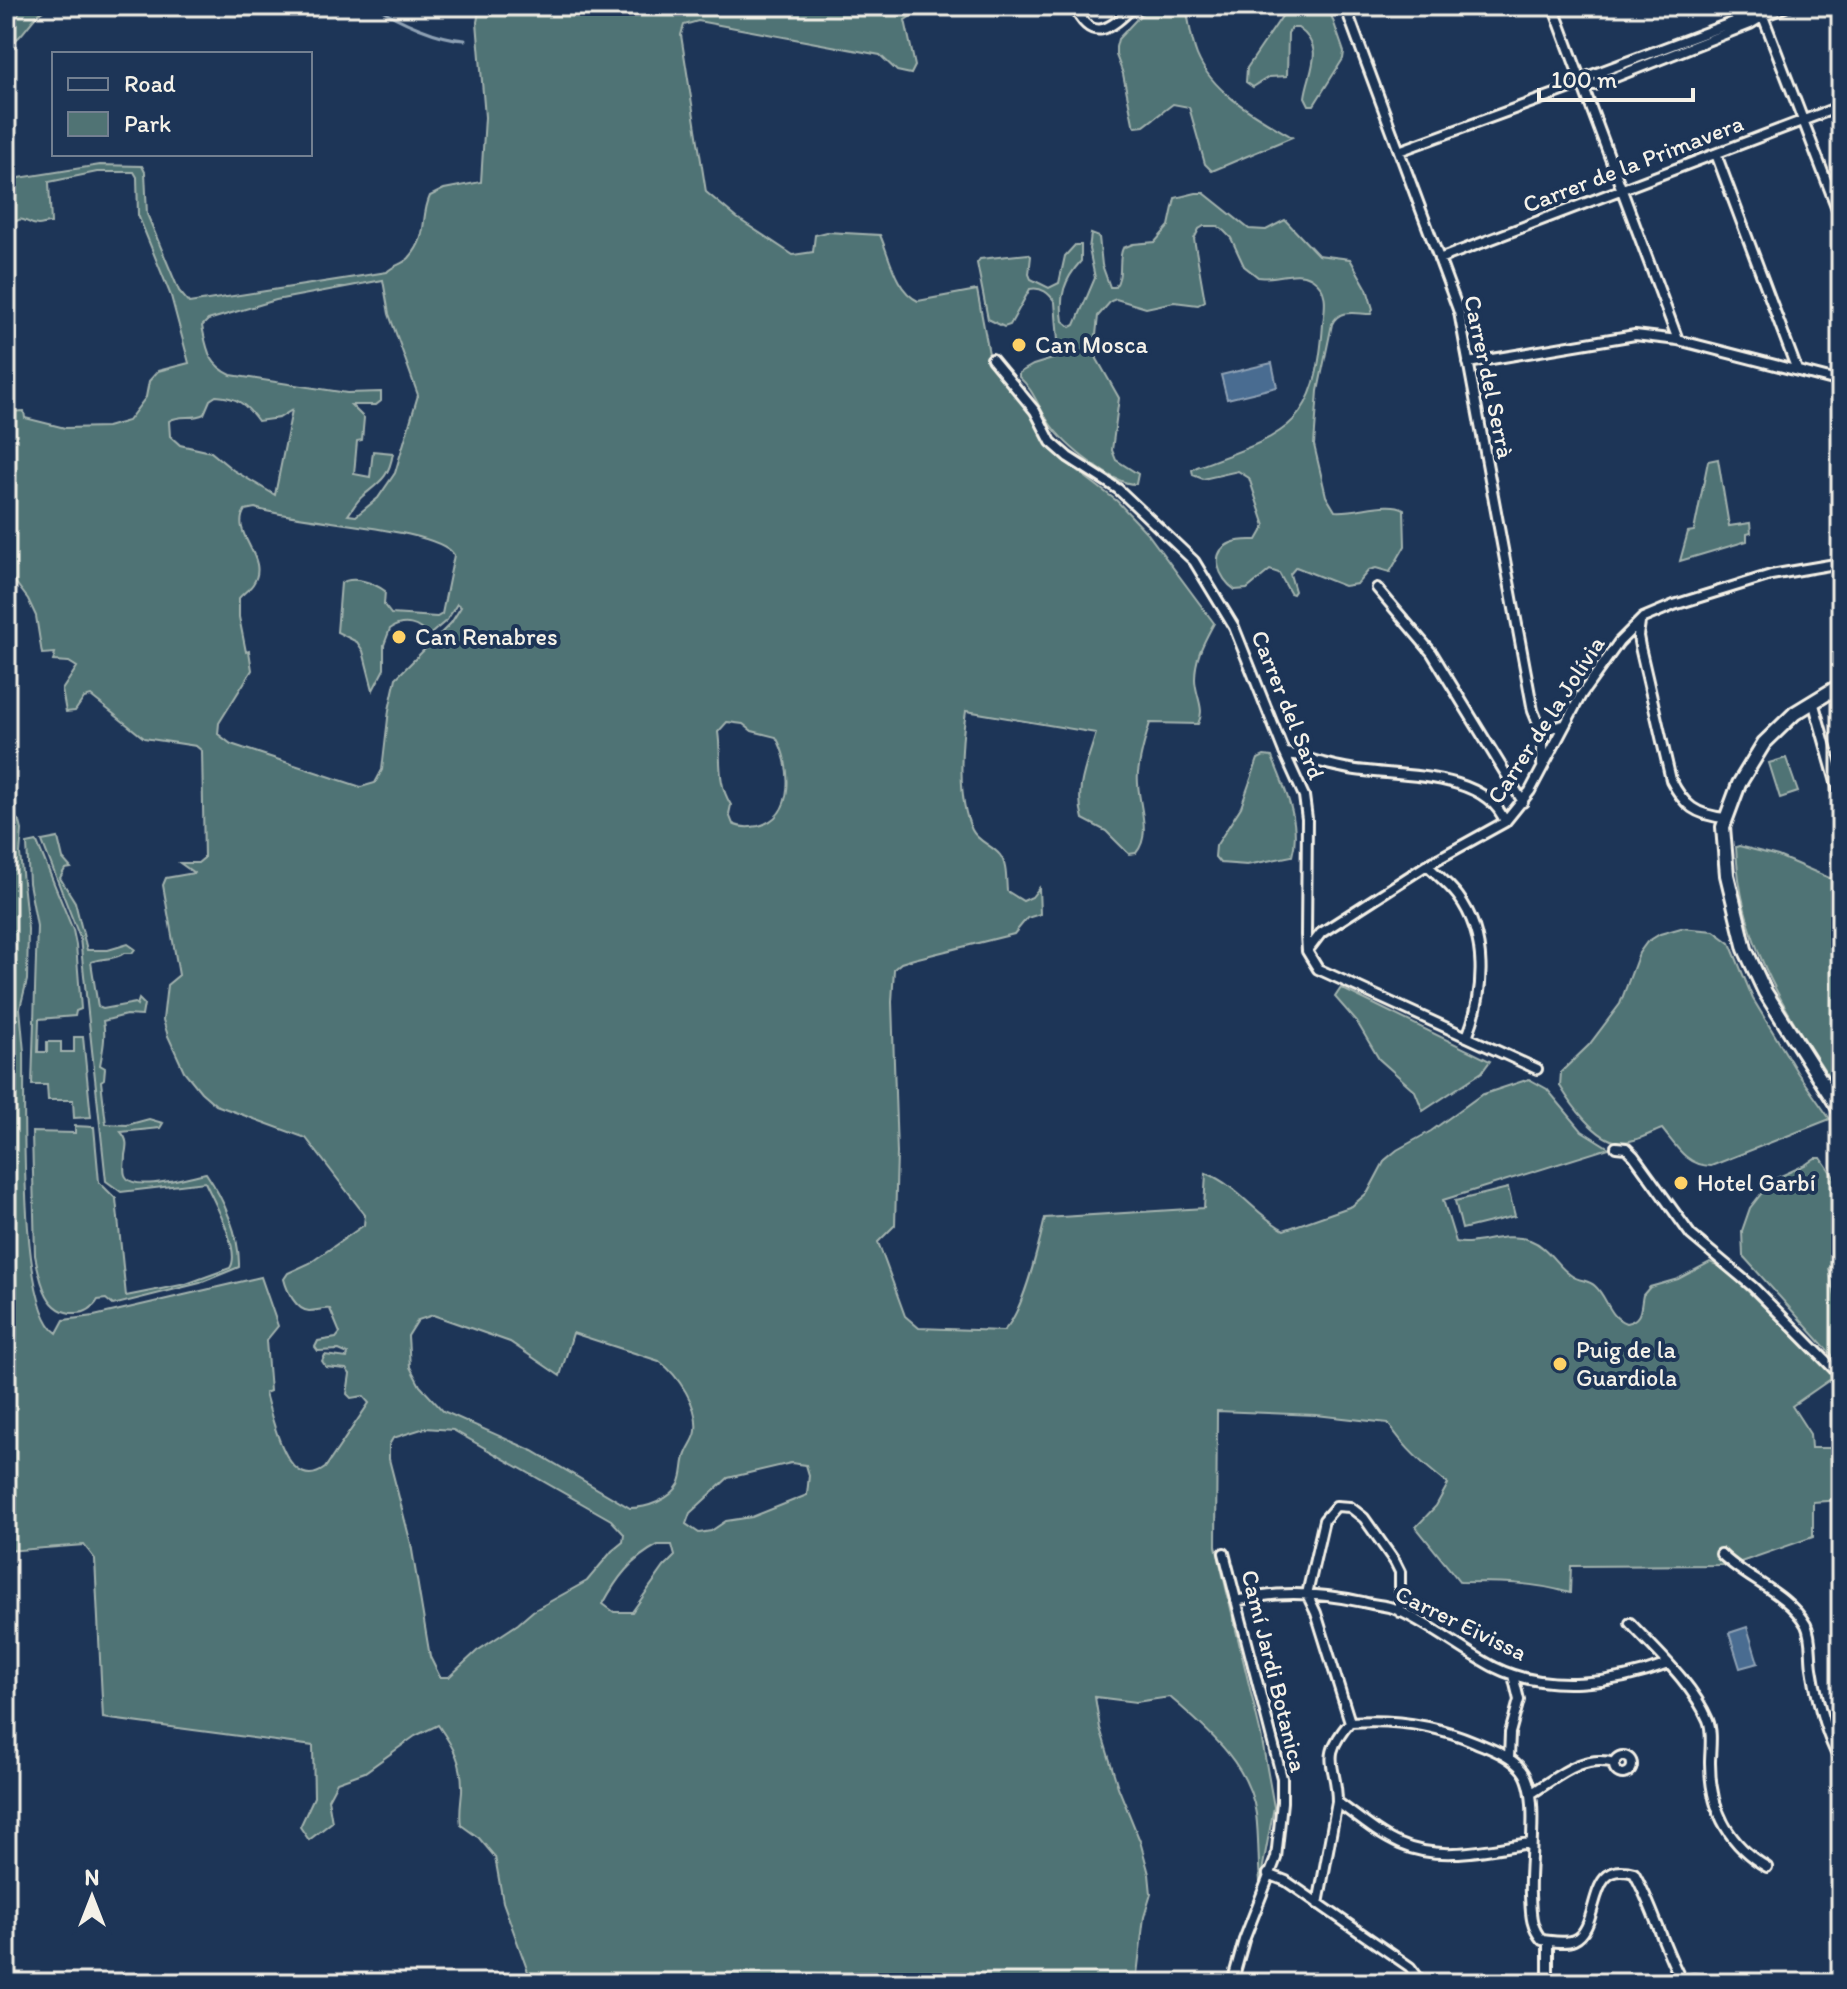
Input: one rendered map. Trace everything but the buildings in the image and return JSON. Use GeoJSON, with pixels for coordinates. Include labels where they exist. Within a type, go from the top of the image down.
{"type":"FeatureCollection","features":[{"type":"Feature","properties":{"kind":"street"},"geometry":{"type":"LineString","coordinates":[[1074,6],[1081,22],[1089,28],[1100,30],[1112,26],[1134,6]]}},
{"type":"Feature","properties":{"kind":"street","name":"Carrer del Serrà"},"geometry":{"type":"LineString","coordinates":[[1345,6],[1459,312],[1529,691],[1542,743],[1542,769]]}},
{"type":"Feature","properties":{"kind":"street"},"geometry":{"type":"LineString","coordinates":[[1553,6],[1678,340]]}},
{"type":"Feature","properties":{"kind":"street"},"geometry":{"type":"LineString","coordinates":[[1759,6],[1841,219]]}},
{"type":"Feature","properties":{"kind":"street"},"geometry":{"type":"LineString","coordinates":[[1399,151],[1582,84],[1595,85],[1788,6]]}},
{"type":"Feature","properties":{"kind":"street","name":"Carrer de la Primavera"},"geometry":{"type":"LineString","coordinates":[[1439,259],[1841,106]]}},
{"type":"Feature","properties":{"kind":"street"},"geometry":{"type":"LineString","coordinates":[[1716,154],[1797,370]]}},
{"type":"Feature","properties":{"kind":"street"},"geometry":{"type":"LineString","coordinates":[[1468,363],[1635,335],[1678,340],[1841,382]]}},
{"type":"Feature","properties":{"kind":"street","name":"Carrer del Sard"},"geometry":{"type":"LineString","coordinates":[[992,359],[1035,411],[1051,442],[1068,457],[1118,489],[1194,561],[1234,627],[1304,796],[1307,819],[1307,951]]}},
{"type":"Feature","properties":{"kind":"street","name":"Carrer de la Jolívia"},"geometry":{"type":"LineString","coordinates":[[1307,951],[1321,933],[1427,865],[1505,822],[1523,802],[1581,695],[1619,642],[1640,621],[1674,605],[1771,575],[1841,563]]}},
{"type":"Feature","properties":{"kind":"street"},"geometry":{"type":"LineString","coordinates":[[1377,588],[1432,653],[1523,802]]}},
{"type":"Feature","properties":{"kind":"street"},"geometry":{"type":"LineString","coordinates":[[1640,621],[1640,647],[1671,780],[1676,791],[1698,814],[1725,818]]}},
{"type":"Feature","properties":{"kind":"street"},"geometry":{"type":"LineString","coordinates":[[1619,642],[1630,639],[1640,647]]}},
{"type":"Feature","properties":{"kind":"street"},"geometry":{"type":"LineString","coordinates":[[1841,685],[1795,713],[1764,743],[1739,784],[1725,818],[1723,849],[1745,949],[1755,973],[1841,1112]]}},
{"type":"Feature","properties":{"kind":"street"},"geometry":{"type":"LineString","coordinates":[[1813,701],[1841,800]]}},
{"type":"Feature","properties":{"kind":"street"},"geometry":{"type":"LineString","coordinates":[[1538,723],[1548,729],[1563,725]]}},
{"type":"Feature","properties":{"kind":"street"},"geometry":{"type":"LineString","coordinates":[[1284,752],[1350,769],[1444,781],[1477,790],[1492,801],[1505,822]]}},
{"type":"Feature","properties":{"kind":"street"},"geometry":{"type":"LineString","coordinates":[[1427,865],[1457,895],[1473,920],[1480,947],[1477,1004],[1467,1037]]}},
{"type":"Feature","properties":{"kind":"street"},"geometry":{"type":"LineString","coordinates":[[1307,951],[1318,969],[1537,1069]]}},
{"type":"Feature","properties":{"kind":"street"},"geometry":{"type":"LineString","coordinates":[[1616,1147],[1626,1148],[1634,1156],[1691,1235],[1753,1287],[1841,1376]]}},
{"type":"Feature","properties":{"kind":"street"},"geometry":{"type":"LineString","coordinates":[[1350,1722],[1316,1613],[1307,1594],[1324,1520],[1336,1506],[1350,1507],[1380,1538],[1400,1572],[1400,1612]]}},
{"type":"Feature","properties":{"kind":"street","name":"Camí Jardi Botanica"},"geometry":{"type":"LineString","coordinates":[[1224,1553],[1282,1778],[1276,1858],[1232,1983]]}},
{"type":"Feature","properties":{"kind":"street"},"geometry":{"type":"LineString","coordinates":[[1721,1554],[1736,1569],[1783,1598],[1808,1629],[1817,1695],[1829,1739],[1841,1763]]}},
{"type":"Feature","properties":{"kind":"street","name":"Carrer Eivissa"},"geometry":{"type":"LineString","coordinates":[[1236,1601],[1260,1595],[1307,1594],[1331,1595],[1390,1607],[1513,1675],[1579,1683],[1636,1676],[1668,1664]]}},
{"type":"Feature","properties":{"kind":"street"},"geometry":{"type":"LineString","coordinates":[[1630,1623],[1701,1706],[1710,1724],[1710,1779],[1717,1809],[1732,1840],[1767,1867]]}},
{"type":"Feature","properties":{"kind":"street"},"geometry":{"type":"LineString","coordinates":[[1509,1758],[1510,1733],[1519,1700],[1513,1675]]}},
{"type":"Feature","properties":{"kind":"street"},"geometry":{"type":"LineString","coordinates":[[1318,1904],[1337,1802],[1330,1753],[1339,1735],[1350,1722],[1374,1720],[1447,1730],[1509,1758],[1531,1785],[1532,1928],[1542,1940],[1574,1940],[1580,1935],[1602,1881],[1623,1869],[1634,1873],[1643,1889],[1669,1958],[1683,1983]]}},
{"type":"Feature","properties":{"kind":"street"},"geometry":{"type":"LineString","coordinates":[[1532,1793],[1583,1762],[1600,1759],[1615,1763]]}},
{"type":"Feature","properties":{"kind":"street"},"geometry":{"type":"LineString","coordinates":[[1337,1802],[1379,1833],[1404,1846],[1449,1854],[1530,1843]]}},
{"type":"Feature","properties":{"kind":"street"},"geometry":{"type":"LineString","coordinates":[[1268,1874],[1286,1881],[1410,1967],[1422,1983]]}},
{"type":"Feature","properties":{"kind":"street"},"geometry":{"type":"LineString","coordinates":[[1548,1941],[1548,1983]]}},
{"type":"Feature","properties":{"kind":"street"},"geometry":{"type":"LineString","coordinates":[[1691,1983],[1705,1983]]}},
{"type":"Feature","properties":{"kind":"green space"},"geometry":{"type":"Polygon","coordinates":[[[6,6],[51,6],[38,14],[20,37],[8,45],[6,6]]]}},
{"type":"Feature","properties":{"kind":"green space"},"geometry":{"type":"Polygon","coordinates":[[[480,6],[927,6],[905,20],[915,66],[911,74],[897,71],[880,55],[698,21],[684,25],[681,35],[706,192],[737,218],[793,255],[813,252],[815,235],[827,232],[880,235],[899,281],[918,301],[977,290],[990,359],[1021,389],[1052,442],[1068,457],[1071,466],[1117,501],[1148,534],[1214,623],[1195,671],[1201,713],[1198,724],[1150,723],[1138,773],[1144,825],[1141,845],[1136,853],[1129,854],[1106,831],[1083,819],[1081,786],[1096,733],[966,711],[962,771],[967,817],[975,834],[1002,859],[1007,891],[1023,901],[1032,897],[1039,888],[1040,914],[1027,918],[1014,934],[914,959],[894,969],[895,1225],[878,1242],[905,1316],[919,1328],[1003,1331],[1023,1295],[1045,1218],[1204,1208],[1206,1173],[1228,1185],[1284,1230],[1352,1206],[1368,1192],[1385,1160],[1397,1150],[1431,1131],[1481,1095],[1529,1079],[1547,1089],[1582,1131],[1609,1148],[1443,1200],[1456,1242],[1472,1243],[1510,1237],[1537,1243],[1572,1276],[1595,1286],[1615,1316],[1626,1323],[1638,1316],[1643,1295],[1650,1287],[1678,1279],[1710,1262],[1724,1268],[1835,1376],[1792,1406],[1810,1434],[1811,1448],[1841,1448],[1841,1500],[1813,1502],[1813,1537],[1735,1564],[1722,1548],[1716,1554],[1725,1565],[1571,1566],[1570,1593],[1529,1585],[1460,1582],[1416,1527],[1436,1506],[1448,1484],[1415,1456],[1388,1423],[1316,1415],[1217,1411],[1216,1546],[1261,1735],[1274,1807],[1260,1882],[1257,1823],[1252,1796],[1245,1779],[1224,1748],[1170,1697],[1136,1702],[1095,1697],[1100,1728],[1118,1787],[1140,1841],[1149,1874],[1151,1894],[1144,1917],[1136,1983],[532,1983],[503,1902],[495,1857],[479,1838],[461,1825],[462,1782],[459,1764],[438,1725],[415,1736],[365,1772],[337,1782],[328,1799],[332,1822],[309,1840],[300,1827],[314,1797],[313,1746],[103,1718],[95,1559],[84,1545],[6,1551],[6,809],[20,822],[22,830],[20,854],[28,929],[27,980],[20,1008],[24,1052],[26,1202],[36,1285],[44,1316],[57,1333],[64,1320],[94,1316],[261,1277],[278,1326],[266,1341],[270,1391],[265,1393],[277,1435],[292,1463],[301,1472],[312,1474],[325,1468],[369,1403],[363,1396],[351,1398],[347,1394],[350,1374],[346,1369],[326,1367],[322,1361],[325,1355],[347,1358],[348,1354],[339,1350],[318,1351],[315,1347],[318,1341],[336,1338],[340,1333],[330,1309],[304,1310],[296,1304],[284,1279],[288,1273],[310,1263],[364,1225],[365,1215],[306,1138],[216,1105],[201,1092],[184,1071],[163,1020],[167,985],[179,975],[163,885],[166,878],[194,873],[180,863],[198,863],[204,858],[202,751],[196,746],[144,738],[91,696],[84,698],[75,711],[66,712],[62,690],[77,667],[69,662],[53,661],[55,653],[42,654],[36,616],[28,599],[6,570],[6,412],[24,411],[25,418],[65,428],[107,427],[128,421],[146,397],[149,381],[158,371],[189,363],[171,296],[138,215],[137,177],[134,172],[97,172],[49,182],[51,223],[38,225],[21,219],[9,226],[6,226],[6,180],[100,165],[142,166],[147,214],[179,291],[189,303],[387,272],[415,250],[422,235],[430,196],[444,189],[481,182],[485,117],[477,22],[480,6]],[[383,280],[276,300],[208,320],[202,326],[210,355],[217,366],[231,375],[347,393],[381,392],[381,401],[376,405],[351,405],[364,418],[362,440],[357,441],[354,474],[370,477],[373,451],[393,453],[391,461],[383,478],[348,515],[356,516],[378,498],[395,473],[418,395],[389,314],[383,280]],[[216,396],[210,400],[204,414],[169,421],[170,436],[180,445],[211,452],[233,470],[275,495],[292,410],[279,418],[258,421],[240,402],[216,396]],[[255,508],[245,510],[241,519],[257,565],[253,584],[239,598],[239,617],[252,670],[219,723],[218,734],[231,744],[361,787],[375,783],[382,770],[396,678],[451,623],[461,607],[457,604],[447,620],[427,637],[411,624],[400,624],[390,629],[384,645],[384,669],[373,690],[363,651],[357,642],[337,632],[341,583],[357,580],[385,591],[384,605],[391,614],[437,617],[442,614],[454,555],[422,538],[255,508]],[[727,722],[718,732],[721,778],[731,805],[729,814],[733,824],[751,827],[771,821],[785,801],[787,788],[785,761],[776,737],[752,731],[743,724],[727,722]],[[433,1315],[418,1320],[408,1336],[410,1367],[420,1386],[443,1411],[533,1451],[630,1508],[658,1502],[679,1484],[695,1434],[696,1421],[686,1392],[659,1361],[573,1333],[560,1376],[510,1342],[433,1315]],[[425,1428],[393,1438],[389,1445],[389,1459],[411,1544],[430,1657],[440,1677],[449,1677],[477,1651],[533,1611],[587,1581],[623,1542],[624,1534],[611,1520],[453,1430],[425,1428]],[[791,1463],[728,1478],[690,1513],[686,1524],[699,1533],[711,1531],[726,1521],[752,1517],[807,1495],[809,1475],[806,1465],[791,1463]],[[658,1545],[640,1556],[619,1578],[603,1604],[614,1612],[632,1612],[675,1556],[672,1545],[658,1545]]]}},
{"type":"Feature","properties":{"kind":"green space"},"geometry":{"type":"Polygon","coordinates":[[[1149,6],[1186,6],[1197,55],[1204,69],[1225,93],[1292,137],[1212,171],[1205,164],[1189,107],[1173,104],[1144,126],[1136,127],[1116,47],[1118,39],[1149,6]]]}},
{"type":"Feature","properties":{"kind":"green space"},"geometry":{"type":"Polygon","coordinates":[[[1289,6],[1328,6],[1344,52],[1343,59],[1314,105],[1309,105],[1305,97],[1314,52],[1307,36],[1298,28],[1292,28],[1288,33],[1287,76],[1269,77],[1253,87],[1246,82],[1247,68],[1289,6]]]}},
{"type":"Feature","properties":{"kind":"green space"},"geometry":{"type":"Polygon","coordinates":[[[1204,193],[1249,229],[1266,230],[1285,220],[1318,255],[1350,259],[1367,289],[1373,309],[1371,314],[1344,314],[1332,324],[1318,391],[1314,445],[1326,496],[1335,511],[1381,506],[1404,509],[1405,546],[1390,572],[1376,568],[1369,570],[1357,584],[1344,586],[1296,567],[1290,574],[1295,591],[1293,594],[1279,573],[1270,570],[1247,589],[1235,590],[1224,579],[1218,566],[1220,553],[1234,542],[1257,540],[1265,526],[1249,478],[1238,471],[1203,479],[1193,475],[1192,470],[1197,467],[1275,435],[1304,406],[1313,386],[1319,359],[1325,311],[1322,288],[1313,279],[1300,274],[1258,277],[1244,266],[1231,238],[1224,231],[1217,226],[1204,226],[1194,239],[1205,301],[1198,305],[1174,302],[1146,308],[1116,299],[1098,316],[1097,359],[1119,398],[1112,450],[1116,460],[1138,474],[1136,484],[1126,483],[1102,471],[1066,442],[1050,424],[1019,377],[1019,373],[1059,354],[1055,302],[1050,296],[1042,290],[1030,289],[1010,325],[1004,327],[988,319],[977,263],[980,259],[1028,254],[1031,256],[1031,279],[1049,288],[1059,283],[1065,256],[1075,245],[1081,245],[1081,261],[1070,275],[1062,296],[1063,321],[1071,327],[1075,325],[1095,278],[1089,249],[1091,234],[1099,237],[1102,265],[1110,287],[1115,287],[1123,248],[1155,242],[1169,226],[1175,198],[1204,193]]]}},
{"type":"Feature","properties":{"kind":"green space"},"geometry":{"type":"Polygon","coordinates":[[[1718,459],[1729,526],[1750,523],[1751,533],[1747,534],[1747,541],[1680,561],[1688,532],[1694,531],[1708,461],[1718,459]]]}},
{"type":"Feature","properties":{"kind":"green space"},"geometry":{"type":"Polygon","coordinates":[[[1272,757],[1290,805],[1295,831],[1292,856],[1247,865],[1220,863],[1215,857],[1216,846],[1241,807],[1258,759],[1272,757]]]}},
{"type":"Feature","properties":{"kind":"green space"},"geometry":{"type":"Polygon","coordinates":[[[1786,758],[1798,792],[1780,798],[1769,763],[1786,758]]]}},
{"type":"Feature","properties":{"kind":"green space"},"geometry":{"type":"Polygon","coordinates":[[[58,838],[63,859],[71,868],[65,869],[60,878],[75,902],[87,950],[108,950],[128,944],[135,949],[132,953],[91,962],[98,1007],[137,1005],[139,999],[144,1004],[142,1016],[126,1015],[103,1021],[100,1065],[105,1068],[101,1081],[106,1124],[127,1125],[149,1119],[163,1123],[160,1128],[121,1132],[126,1143],[125,1175],[138,1183],[149,1184],[206,1173],[229,1217],[239,1255],[239,1267],[200,1283],[113,1305],[106,1299],[98,1300],[89,1310],[77,1313],[66,1312],[51,1302],[39,1275],[35,1255],[32,1132],[75,1133],[75,1126],[94,1127],[99,1182],[116,1199],[126,1296],[186,1284],[230,1268],[233,1260],[225,1225],[205,1182],[121,1192],[106,1181],[80,938],[42,841],[58,838]]]}},
{"type":"Feature","properties":{"kind":"green space"},"geometry":{"type":"Polygon","coordinates":[[[37,842],[73,930],[81,1009],[76,1011],[75,1016],[39,1019],[38,1052],[47,1052],[47,1042],[61,1042],[61,1052],[74,1052],[74,1037],[83,1037],[91,1117],[74,1118],[73,1100],[48,1100],[47,1085],[32,1085],[37,926],[29,883],[27,844],[37,842]]]}},
{"type":"Feature","properties":{"kind":"green space"},"geometry":{"type":"Polygon","coordinates":[[[1736,847],[1778,856],[1841,883],[1841,1084],[1835,1086],[1768,974],[1746,914],[1739,882],[1736,847]]]}},
{"type":"Feature","properties":{"kind":"green space"},"geometry":{"type":"Polygon","coordinates":[[[1681,928],[1714,931],[1730,943],[1753,999],[1830,1119],[1711,1166],[1689,1159],[1662,1129],[1636,1140],[1619,1142],[1602,1135],[1577,1111],[1560,1086],[1561,1072],[1589,1045],[1620,1004],[1639,953],[1647,942],[1660,934],[1681,928]]]}},
{"type":"Feature","properties":{"kind":"green space"},"geometry":{"type":"Polygon","coordinates":[[[1341,988],[1490,1061],[1482,1072],[1423,1111],[1415,1091],[1379,1059],[1357,1022],[1335,997],[1341,988]]]}},
{"type":"Feature","properties":{"kind":"green space"},"geometry":{"type":"Polygon","coordinates":[[[1815,1158],[1821,1158],[1834,1177],[1841,1179],[1841,1262],[1829,1268],[1840,1319],[1841,1365],[1743,1256],[1742,1231],[1750,1208],[1772,1180],[1815,1158]]]}},
{"type":"Feature","properties":{"kind":"green space"},"geometry":{"type":"Polygon","coordinates":[[[1508,1188],[1515,1216],[1462,1229],[1455,1201],[1508,1188]]]}},
{"type":"Feature","properties":{"kind":"water"},"geometry":{"type":"Polygon","coordinates":[[[1272,363],[1277,387],[1227,399],[1221,375],[1272,363]]]}},
{"type":"Feature","properties":{"kind":"water"},"geometry":{"type":"Polygon","coordinates":[[[1747,1627],[1758,1663],[1740,1668],[1729,1633],[1747,1627]]]}},
{"type":"Feature","properties":{"kind":"waterway"},"geometry":{"type":"LineString","coordinates":[[376,6],[419,28],[465,40]]}},
{"type":"Feature","properties":{"kind":"place","name":"Can Mosca"},"geometry":{"type":"Point","coordinates":[1019,345]}},
{"type":"Feature","properties":{"kind":"place","name":"Can Renabres"},"geometry":{"type":"Point","coordinates":[399,637]}},
{"type":"Feature","properties":{"kind":"place","name":"Hotel Garbí"},"geometry":{"type":"Point","coordinates":[1681,1183]}},
{"type":"Feature","properties":{"kind":"place","name":"Puig de la Guardiola"},"geometry":{"type":"Point","coordinates":[1560,1364]}}]}
